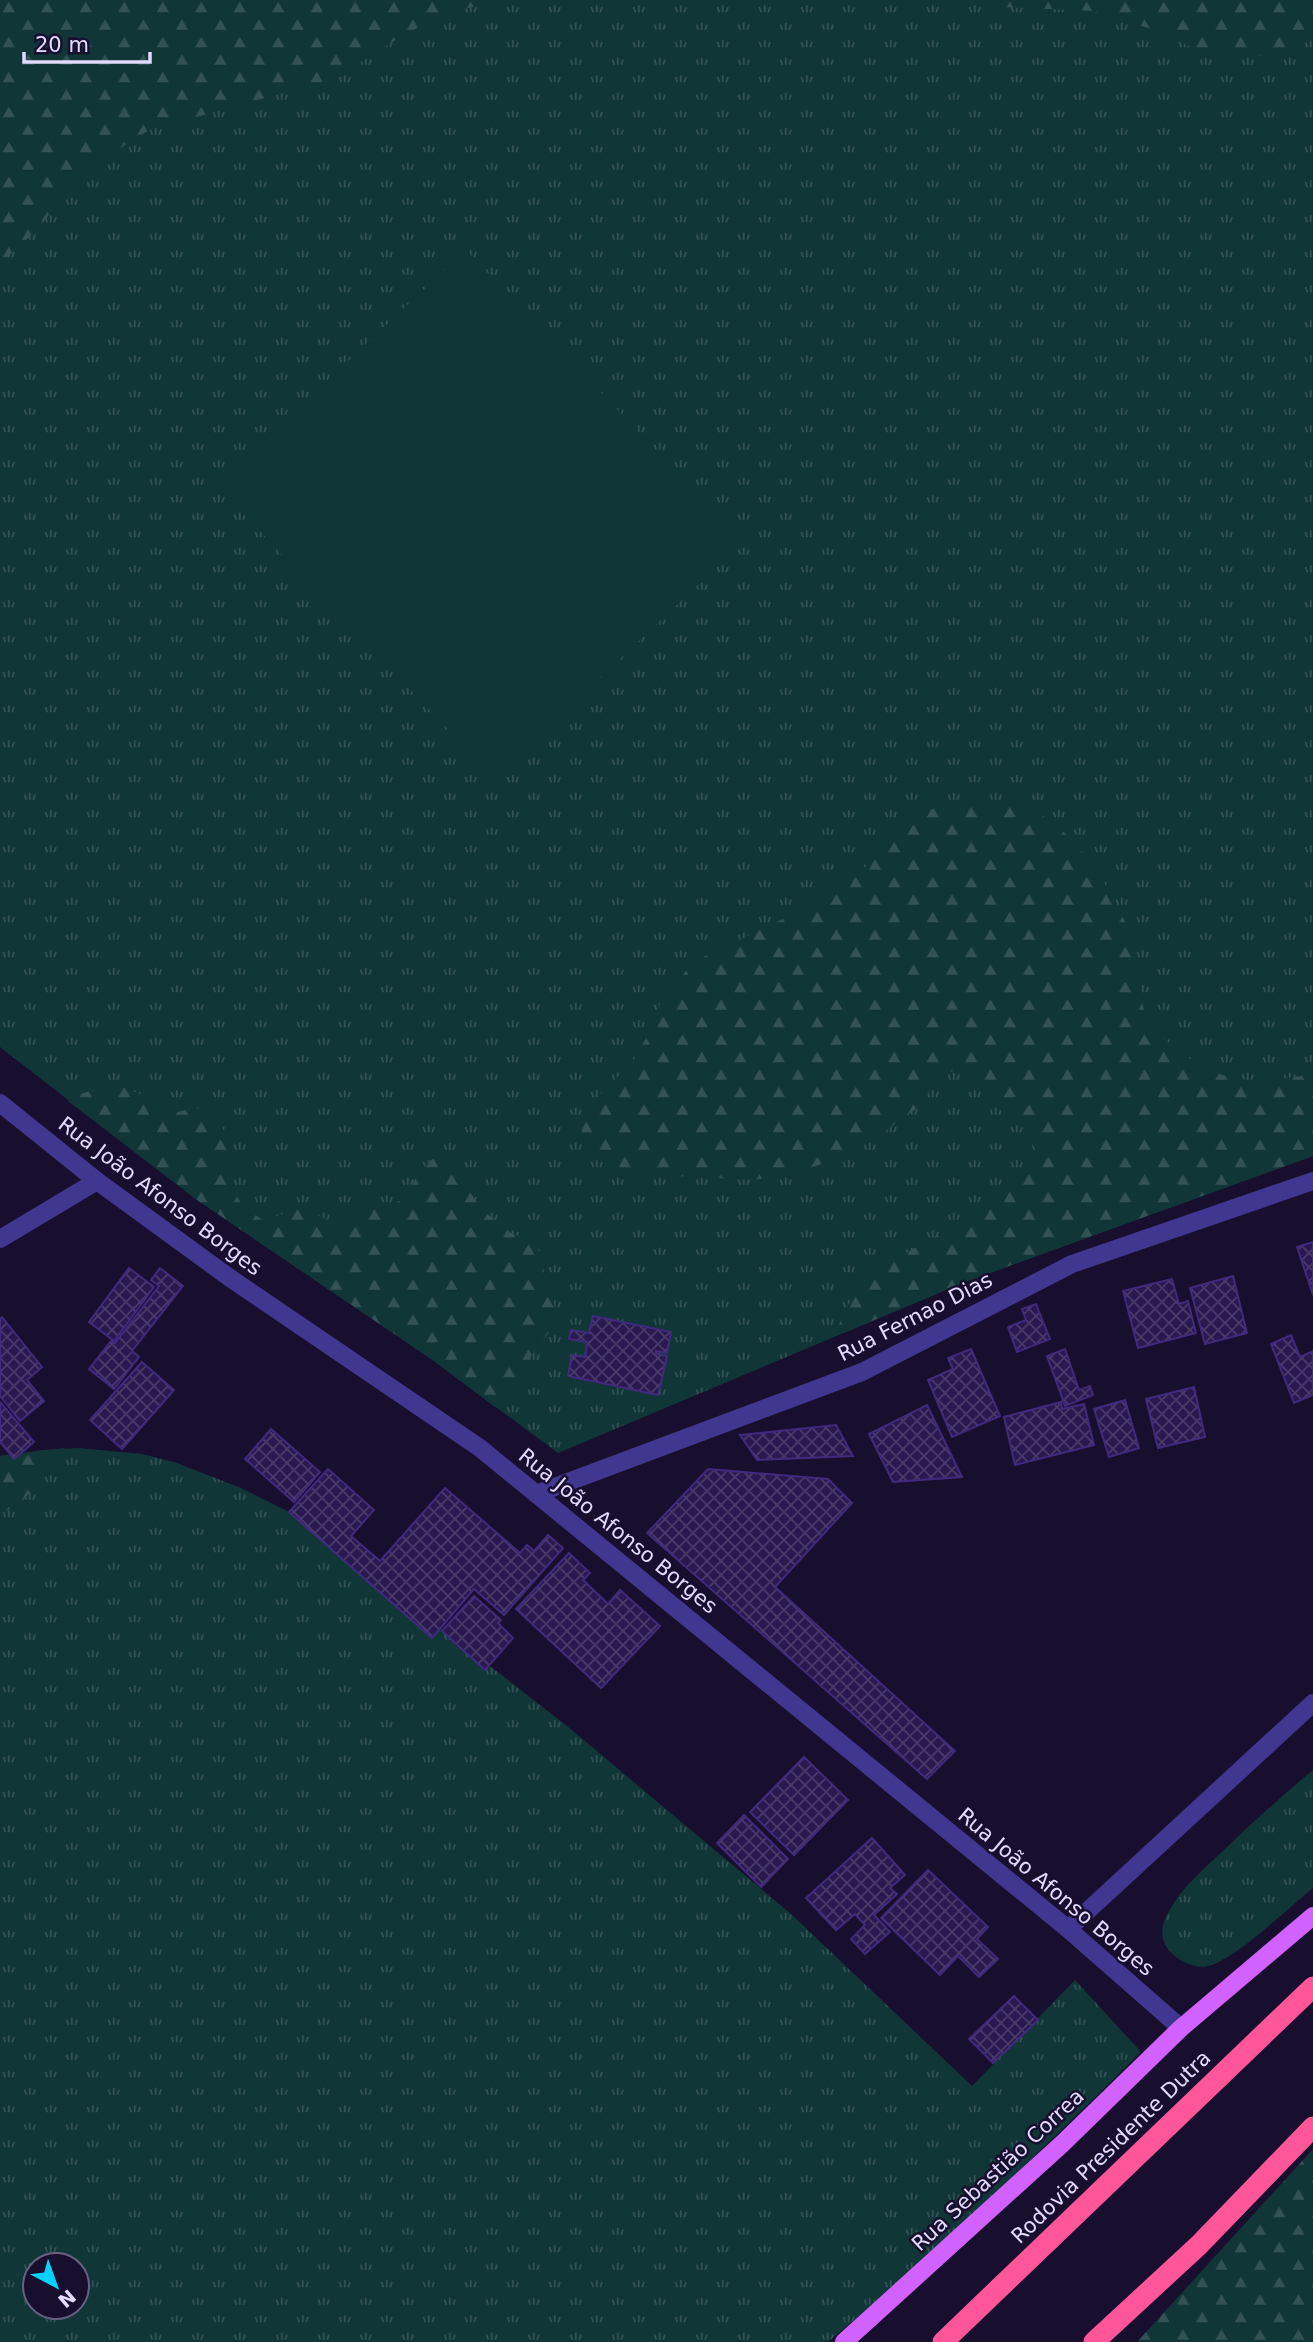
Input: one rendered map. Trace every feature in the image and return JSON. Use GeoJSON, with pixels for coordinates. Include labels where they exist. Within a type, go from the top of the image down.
{"type":"FeatureCollection","features":[{"type":"Feature","properties":{"kind":"highway","name":"Rodovia Presidente Dutra"},"geometry":{"type":"LineString","coordinates":[[943,2342],[1313,1987]]}},
{"type":"Feature","properties":{"kind":"highway"},"geometry":{"type":"LineString","coordinates":[[1094,2342],[1199,2245],[1313,2127]]}},
{"type":"Feature","properties":{"kind":"main road","name":"Rua Sebastião Correa"},"geometry":{"type":"LineString","coordinates":[[844,2342],[1062,2144],[1181,2028],[1313,1916]]}},
{"type":"Feature","properties":{"kind":"street","name":"Rua João Afonso Borges"},"geometry":{"type":"LineString","coordinates":[[0,1103],[97,1181],[230,1278],[480,1448],[1068,1929],[1181,2028]]}},
{"type":"Feature","properties":{"kind":"street"},"geometry":{"type":"LineString","coordinates":[[0,1239],[97,1181]]}},
{"type":"Feature","properties":{"kind":"street","name":"Rua Fernao Dias"},"geometry":{"type":"LineString","coordinates":[[536,1494],[862,1372],[1072,1264],[1313,1181]]}},
{"type":"Feature","properties":{"kind":"street"},"geometry":{"type":"LineString","coordinates":[[1068,1929],[1313,1703]]}},
{"type":"Feature","properties":{"kind":"green space"},"geometry":{"type":"Polygon","coordinates":[[[0,0],[1313,0],[1313,1156],[965,1282],[558,1453],[434,1361],[197,1200],[0,1047],[0,0]]]}},
{"type":"Feature","properties":{"kind":"green space"},"geometry":{"type":"Polygon","coordinates":[[[0,0],[501,0],[448,13],[405,34],[334,79],[149,130],[97,163],[65,194],[38,229],[0,264],[0,0]]]}},
{"type":"Feature","properties":{"kind":"green space"},"geometry":{"type":"Polygon","coordinates":[[[962,0],[1313,0],[1313,40],[1271,55],[1233,57],[1194,48],[1148,28],[1094,11],[981,6],[962,0]]]}},
{"type":"Feature","properties":{"kind":"green space"},"geometry":{"type":"Polygon","coordinates":[[[466,250],[743,542],[494,778],[216,485],[466,250]]]}},
{"type":"Feature","properties":{"kind":"green space"},"geometry":{"type":"Polygon","coordinates":[[[969,800],[1012,805],[1037,813],[1052,822],[1083,852],[1110,892],[1130,932],[1147,1017],[1174,1047],[1213,1071],[1238,1079],[1266,1080],[1313,1075],[1313,1156],[965,1282],[836,1336],[845,1309],[864,1285],[907,1253],[999,1197],[1021,1175],[1035,1150],[1025,1129],[994,1105],[958,1069],[939,1076],[920,1106],[879,1135],[840,1157],[802,1171],[755,1180],[674,1176],[629,1170],[589,1158],[582,1136],[582,1117],[602,1092],[632,1063],[654,1024],[660,1003],[693,962],[804,909],[867,866],[892,835],[921,812],[969,800]]]}},
{"type":"Feature","properties":{"kind":"green space"},"geometry":{"type":"Polygon","coordinates":[[[104,1088],[125,1088],[142,1095],[156,1107],[173,1113],[194,1108],[210,1110],[228,1139],[237,1196],[250,1212],[263,1220],[300,1209],[335,1224],[373,1207],[391,1206],[408,1195],[418,1173],[431,1160],[444,1154],[457,1155],[464,1167],[464,1183],[482,1210],[511,1233],[531,1241],[540,1252],[544,1267],[543,1281],[554,1302],[556,1318],[548,1334],[535,1349],[514,1386],[495,1407],[434,1361],[197,1200],[68,1101],[83,1093],[104,1088]]]}},
{"type":"Feature","properties":{"kind":"green space"},"geometry":{"type":"Polygon","coordinates":[[[65,1448],[22,1502],[0,1514],[0,1456],[65,1448]]]}},
{"type":"Feature","properties":{"kind":"green space"},"geometry":{"type":"Polygon","coordinates":[[[78,1448],[142,1454],[174,1462],[241,1488],[289,1512],[567,1726],[791,1914],[972,2086],[1075,1980],[1141,2052],[988,2200],[828,2342],[0,2342],[0,1456],[78,1448]]]}},
{"type":"Feature","properties":{"kind":"green space"},"geometry":{"type":"Polygon","coordinates":[[[1313,1770],[1313,1888],[1250,1941],[1224,1959],[1200,1967],[1177,1958],[1166,1945],[1162,1931],[1174,1902],[1203,1870],[1313,1770]]]}},
{"type":"Feature","properties":{"kind":"green space"},"geometry":{"type":"Polygon","coordinates":[[[1313,2149],[1313,2342],[1137,2342],[1313,2149]]]}},
{"type":"Feature","properties":{"kind":"building"},"geometry":{"type":"Polygon","coordinates":[[[1313,1242],[1313,1295],[1297,1247],[1313,1242]]]}},
{"type":"Feature","properties":{"kind":"building"},"geometry":{"type":"Polygon","coordinates":[[[129,1268],[154,1287],[114,1341],[89,1322],[129,1268]]]}},
{"type":"Feature","properties":{"kind":"building"},"geometry":{"type":"Polygon","coordinates":[[[160,1268],[183,1286],[132,1351],[139,1357],[114,1389],[89,1369],[111,1341],[115,1343],[159,1286],[151,1280],[160,1268]]]}},
{"type":"Feature","properties":{"kind":"building"},"geometry":{"type":"Polygon","coordinates":[[[1233,1276],[1247,1333],[1205,1344],[1190,1288],[1233,1276]]]}},
{"type":"Feature","properties":{"kind":"building"},"geometry":{"type":"Polygon","coordinates":[[[1172,1279],[1179,1304],[1188,1301],[1196,1333],[1138,1348],[1123,1291],[1172,1279]]]}},
{"type":"Feature","properties":{"kind":"building"},"geometry":{"type":"Polygon","coordinates":[[[1036,1304],[1050,1339],[1017,1352],[1008,1327],[1026,1320],[1022,1309],[1036,1304]]]}},
{"type":"Feature","properties":{"kind":"building"},"geometry":{"type":"Polygon","coordinates":[[[593,1316],[671,1332],[667,1353],[656,1351],[656,1354],[667,1356],[658,1395],[568,1376],[572,1355],[585,1357],[587,1342],[569,1339],[571,1330],[589,1333],[593,1316]]]}},
{"type":"Feature","properties":{"kind":"building"},"geometry":{"type":"Polygon","coordinates":[[[2,1317],[42,1367],[27,1380],[44,1401],[20,1421],[0,1396],[2,1317]]]}},
{"type":"Feature","properties":{"kind":"building"},"geometry":{"type":"Polygon","coordinates":[[[1291,1335],[1300,1357],[1313,1351],[1313,1395],[1294,1403],[1271,1344],[1291,1335]]]}},
{"type":"Feature","properties":{"kind":"building"},"geometry":{"type":"Polygon","coordinates":[[[971,1349],[1000,1416],[952,1437],[928,1380],[953,1369],[948,1358],[971,1349]]]}},
{"type":"Feature","properties":{"kind":"building"},"geometry":{"type":"Polygon","coordinates":[[[1065,1349],[1079,1390],[1090,1386],[1093,1395],[1065,1406],[1047,1356],[1065,1349]]]}},
{"type":"Feature","properties":{"kind":"building"},"geometry":{"type":"Polygon","coordinates":[[[142,1362],[174,1390],[122,1449],[90,1420],[142,1362]]]}},
{"type":"Feature","properties":{"kind":"building"},"geometry":{"type":"Polygon","coordinates":[[[1194,1387],[1205,1437],[1158,1448],[1146,1399],[1194,1387]]]}},
{"type":"Feature","properties":{"kind":"building"},"geometry":{"type":"Polygon","coordinates":[[[1125,1400],[1139,1448],[1109,1457],[1094,1409],[1125,1400]]]}},
{"type":"Feature","properties":{"kind":"building"},"geometry":{"type":"Polygon","coordinates":[[[0,1402],[34,1442],[14,1459],[0,1442],[0,1402]]]}},
{"type":"Feature","properties":{"kind":"building"},"geometry":{"type":"Polygon","coordinates":[[[1061,1402],[1062,1409],[1084,1404],[1094,1445],[1015,1465],[1004,1417],[1061,1402]]]}},
{"type":"Feature","properties":{"kind":"building"},"geometry":{"type":"Polygon","coordinates":[[[927,1405],[962,1477],[893,1482],[869,1434],[927,1405]]]}},
{"type":"Feature","properties":{"kind":"building"},"geometry":{"type":"Polygon","coordinates":[[[836,1425],[853,1456],[757,1460],[740,1435],[836,1425]]]}},
{"type":"Feature","properties":{"kind":"building"},"geometry":{"type":"Polygon","coordinates":[[[271,1429],[320,1472],[294,1502],[245,1459],[271,1429]]]}},
{"type":"Feature","properties":{"kind":"building"},"geometry":{"type":"Polygon","coordinates":[[[328,1469],[374,1510],[351,1536],[380,1561],[445,1488],[520,1553],[527,1545],[534,1551],[548,1535],[563,1548],[504,1615],[474,1589],[432,1638],[289,1512],[328,1469]]]}},
{"type":"Feature","properties":{"kind":"building"},"geometry":{"type":"Polygon","coordinates":[[[708,1469],[828,1479],[852,1503],[775,1587],[955,1751],[927,1779],[647,1533],[708,1469]]]}},
{"type":"Feature","properties":{"kind":"building"},"geometry":{"type":"Polygon","coordinates":[[[569,1553],[590,1573],[583,1580],[608,1604],[620,1590],[660,1626],[601,1688],[516,1609],[569,1553]]]}},
{"type":"Feature","properties":{"kind":"building"},"geometry":{"type":"Polygon","coordinates":[[[474,1596],[501,1620],[498,1623],[513,1638],[485,1670],[442,1631],[474,1596]]]}},
{"type":"Feature","properties":{"kind":"building"},"geometry":{"type":"Polygon","coordinates":[[[804,1757],[848,1800],[794,1855],[750,1812],[804,1757]]]}},
{"type":"Feature","properties":{"kind":"building"},"geometry":{"type":"Polygon","coordinates":[[[744,1815],[788,1859],[761,1887],[717,1843],[744,1815]]]}},
{"type":"Feature","properties":{"kind":"building"},"geometry":{"type":"Polygon","coordinates":[[[872,1838],[905,1875],[890,1888],[897,1894],[874,1915],[890,1932],[865,1954],[851,1939],[865,1925],[855,1914],[836,1930],[806,1898],[872,1838]]]}},
{"type":"Feature","properties":{"kind":"building"},"geometry":{"type":"Polygon","coordinates":[[[928,1870],[988,1927],[977,1939],[998,1959],[979,1977],[958,1956],[940,1975],[881,1918],[928,1870]]]}},
{"type":"Feature","properties":{"kind":"building"},"geometry":{"type":"Polygon","coordinates":[[[1014,1996],[1038,2020],[993,2063],[969,2039],[1014,1996]]]}}]}
